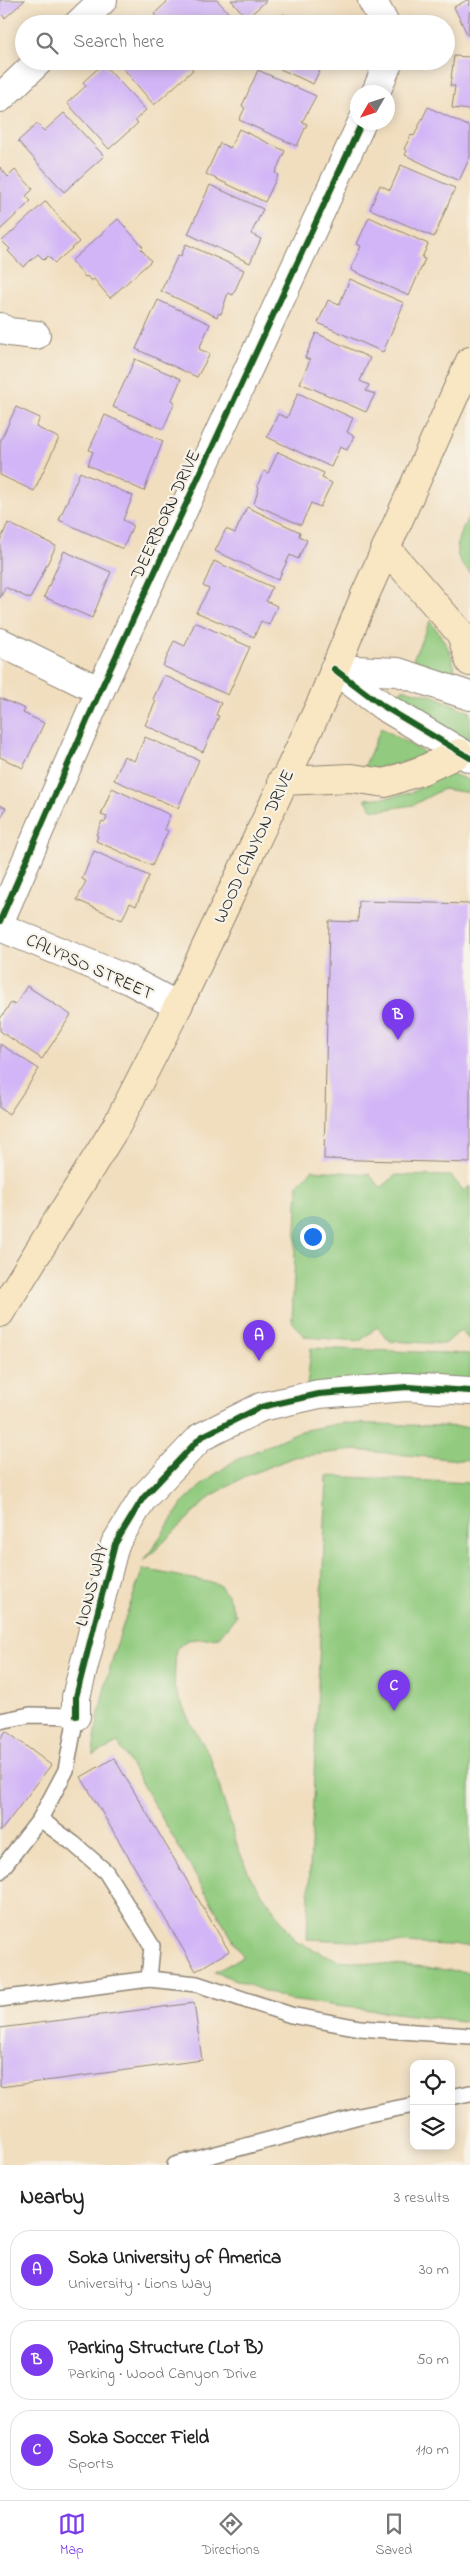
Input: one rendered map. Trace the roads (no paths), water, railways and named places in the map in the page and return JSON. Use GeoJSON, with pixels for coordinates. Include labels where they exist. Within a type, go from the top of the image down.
{"type":"FeatureCollection","features":[{"type":"Feature","properties":{"kind":"main road","name":"WOOD CANYON DRIVE"},"geometry":{"type":"LineString","coordinates":[[0,1313],[117,1125],[178,1006],[334,669],[470,361]]}},
{"type":"Feature","properties":{"kind":"main road"},"geometry":{"type":"LineString","coordinates":[[386,548],[461,634],[470,662]]}},
{"type":"Feature","properties":{"kind":"main road"},"geometry":{"type":"LineString","coordinates":[[282,781],[352,778],[385,782],[464,756]]}},
{"type":"Feature","properties":{"kind":"street"},"geometry":{"type":"LineString","coordinates":[[87,15],[103,0]]}},
{"type":"Feature","properties":{"kind":"street"},"geometry":{"type":"LineString","coordinates":[[372,0],[380,15]]}},
{"type":"Feature","properties":{"kind":"street"},"geometry":{"type":"LineString","coordinates":[[0,98],[30,70]]}},
{"type":"Feature","properties":{"kind":"street"},"geometry":{"type":"LineString","coordinates":[[379,85],[385,70]]}},
{"type":"Feature","properties":{"kind":"street","name":"DEERBORN DRIVE"},"geometry":{"type":"LineString","coordinates":[[0,921],[100,692],[358,130]]}},
{"type":"Feature","properties":{"kind":"street"},"geometry":{"type":"LineString","coordinates":[[0,328],[9,332],[36,335]]}},
{"type":"Feature","properties":{"kind":"street"},"geometry":{"type":"LineString","coordinates":[[0,642],[100,692]]}},
{"type":"Feature","properties":{"kind":"street"},"geometry":{"type":"LineString","coordinates":[[334,669],[398,672],[470,696]]}},
{"type":"Feature","properties":{"kind":"street"},"geometry":{"type":"LineString","coordinates":[[334,669],[384,706],[464,756]]}},
{"type":"Feature","properties":{"kind":"street","name":"CALYPSO STREET"},"geometry":{"type":"LineString","coordinates":[[0,927],[129,980],[178,1006]]}},
{"type":"Feature","properties":{"kind":"street","name":"LIONS WAY"},"geometry":{"type":"LineString","coordinates":[[76,1716],[76,1697],[115,1544],[143,1498],[201,1437],[260,1408],[319,1394],[407,1388],[470,1391]]}},
{"type":"Feature","properties":{"kind":"lane"},"geometry":{"type":"LineString","coordinates":[[0,1721],[30,1716],[76,1716],[66,1770],[40,1819],[0,1871]]}},
{"type":"Feature","properties":{"kind":"lane"},"geometry":{"type":"LineString","coordinates":[[40,1819],[74,1844],[106,1872],[152,1946],[149,1979]]}},
{"type":"Feature","properties":{"kind":"lane"},"geometry":{"type":"LineString","coordinates":[[0,1999],[149,1979],[197,1984],[291,2015],[360,2028],[470,2036]]}},
{"type":"Feature","properties":{"kind":"lane"},"geometry":{"type":"LineString","coordinates":[[455,2096],[470,2093]]}},
{"type":"Feature","properties":{"kind":"lane"},"geometry":{"type":"LineString","coordinates":[[175,2165],[358,2116],[410,2106]]}},
{"type":"Feature","properties":{"kind":"place","name":"Parking Structure (Lot B)"},"geometry":{"type":"Point","coordinates":[398,1040]}},
{"type":"Feature","properties":{"kind":"place","name":"Soka University of America"},"geometry":{"type":"Point","coordinates":[259,1361]}},
{"type":"Feature","properties":{"kind":"place","name":"Soka Soccer Field"},"geometry":{"type":"Point","coordinates":[394,1711]}}]}
